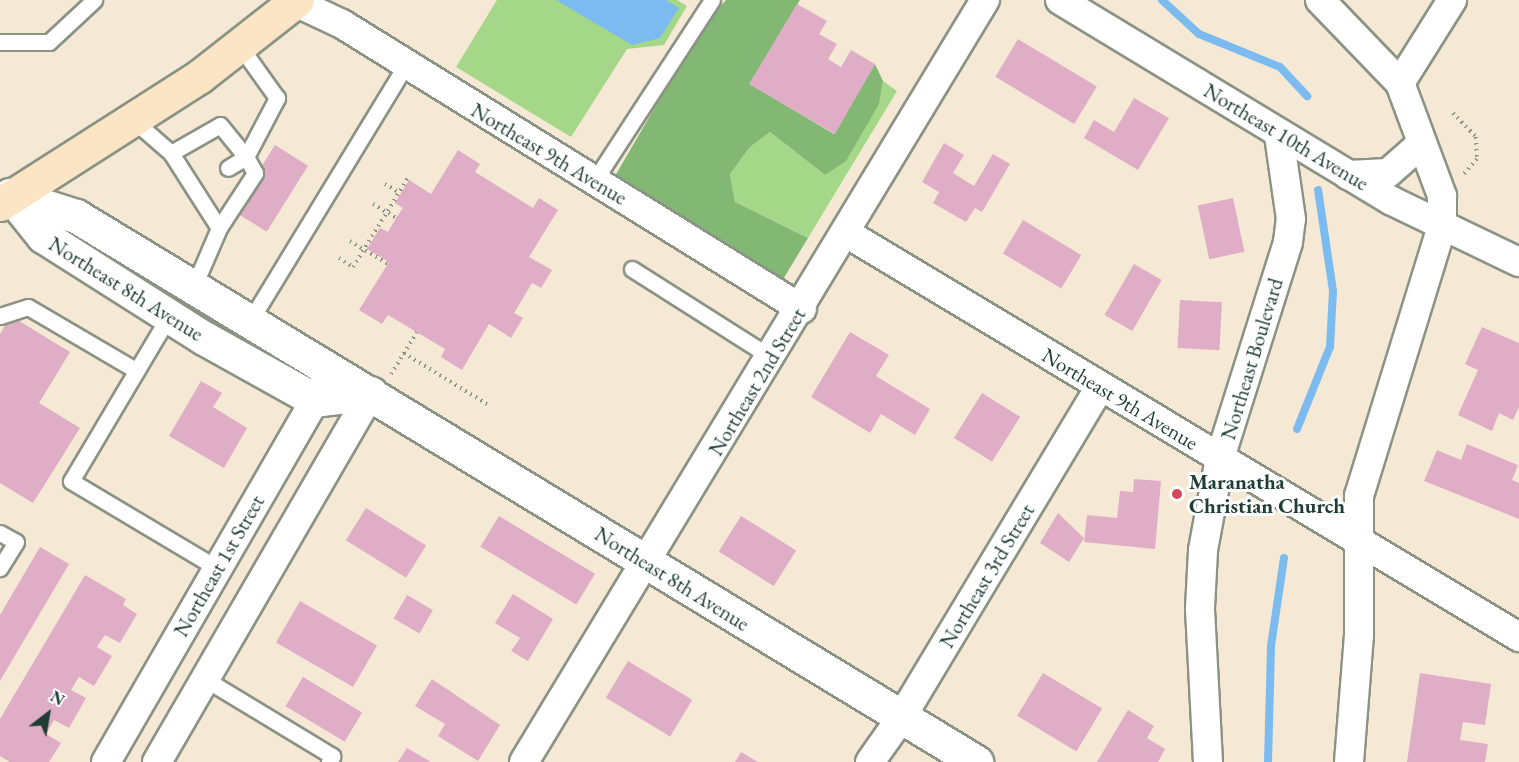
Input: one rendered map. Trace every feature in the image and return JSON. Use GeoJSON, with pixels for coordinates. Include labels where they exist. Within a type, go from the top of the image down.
{"type":"FeatureCollection","features":[{"type":"Feature","properties":{"kind":"main road"},"geometry":{"type":"LineString","coordinates":[[3,196],[132,119],[239,45],[294,1]]}},
{"type":"Feature","properties":{"kind":"street","name":"Northeast 2nd Street"},"geometry":{"type":"LineString","coordinates":[[524,762],[802,309],[986,0]]}},
{"type":"Feature","properties":{"kind":"street","name":"Northeast 10th Avenue"},"geometry":{"type":"LineString","coordinates":[[1060,0],[1279,136],[1442,226],[1488,242],[1519,262]]}},
{"type":"Feature","properties":{"kind":"street"},"geometry":{"type":"LineString","coordinates":[[1320,0],[1400,83],[1441,193],[1442,226],[1359,496],[1360,540],[1349,762]]}},
{"type":"Feature","properties":{"kind":"street"},"geometry":{"type":"LineString","coordinates":[[1400,83],[1452,0]]}},
{"type":"Feature","properties":{"kind":"street","name":"Northeast 9th Avenue"},"geometry":{"type":"LineString","coordinates":[[294,1],[342,24],[802,309]]}},
{"type":"Feature","properties":{"kind":"street","name":"Northeast Boulevard"},"geometry":{"type":"LineString","coordinates":[[1208,762],[1200,608],[1203,550],[1220,458],[1288,242],[1291,219],[1279,136]]}},
{"type":"Feature","properties":{"kind":"street"},"geometry":{"type":"LineString","coordinates":[[1348,175],[1388,173],[1421,144]]}},
{"type":"Feature","properties":{"kind":"street","name":"Northeast 8th Avenue"},"geometry":{"type":"LineString","coordinates":[[3,196],[76,216],[332,370],[379,386],[647,564],[976,762]]}},
{"type":"Feature","properties":{"kind":"street","name":"Northeast 8th Avenue"},"geometry":{"type":"LineString","coordinates":[[3,196],[43,236],[169,316],[315,400]]}},
{"type":"Feature","properties":{"kind":"street","name":"Northeast 9th Avenue"},"geometry":{"type":"LineString","coordinates":[[846,233],[1519,637]]}},
{"type":"Feature","properties":{"kind":"street","name":"Northeast 1st Street"},"geometry":{"type":"LineString","coordinates":[[106,762],[332,370]]}},
{"type":"Feature","properties":{"kind":"street"},"geometry":{"type":"LineString","coordinates":[[315,400],[379,386]]}},
{"type":"Feature","properties":{"kind":"street","name":"Northeast 1st Street"},"geometry":{"type":"LineString","coordinates":[[157,762],[379,386]]}},
{"type":"Feature","properties":{"kind":"street","name":"Northeast 3rd Street"},"geometry":{"type":"LineString","coordinates":[[870,762],[902,718],[1100,387]]}},
{"type":"Feature","properties":{"kind":"street"},"geometry":{"type":"LineString","coordinates":[[175,642],[209,672]]}},
{"type":"Feature","properties":{"kind":"lane"},"geometry":{"type":"LineString","coordinates":[[0,42],[49,42],[94,0]]}},
{"type":"Feature","properties":{"kind":"lane"},"geometry":{"type":"LineString","coordinates":[[594,181],[712,0]]}},
{"type":"Feature","properties":{"kind":"lane"},"geometry":{"type":"LineString","coordinates":[[228,168],[246,157],[277,98],[239,45]]}},
{"type":"Feature","properties":{"kind":"lane"},"geometry":{"type":"LineString","coordinates":[[250,321],[406,64]]}},
{"type":"Feature","properties":{"kind":"lane"},"geometry":{"type":"LineString","coordinates":[[132,119],[171,153],[199,186],[219,228]]}},
{"type":"Feature","properties":{"kind":"lane"},"geometry":{"type":"LineString","coordinates":[[171,153],[220,125],[246,157],[255,173],[219,228],[194,286]]}},
{"type":"Feature","properties":{"kind":"lane"},"geometry":{"type":"LineString","coordinates":[[632,269],[772,358]]}},
{"type":"Feature","properties":{"kind":"lane"},"geometry":{"type":"LineString","coordinates":[[0,316],[28,307],[136,371]]}},
{"type":"Feature","properties":{"kind":"lane"},"geometry":{"type":"LineString","coordinates":[[169,316],[71,481],[217,568]]}},
{"type":"Feature","properties":{"kind":"lane"},"geometry":{"type":"LineString","coordinates":[[0,533],[16,542],[0,568]]}},
{"type":"Feature","properties":{"kind":"lane"},"geometry":{"type":"LineString","coordinates":[[209,672],[332,756],[329,762]]}},
{"type":"Feature","properties":{"kind":"path"},"geometry":{"type":"LineString","coordinates":[[1441,193],[1476,159],[1476,137],[1453,113]]}},
{"type":"Feature","properties":{"kind":"path"},"geometry":{"type":"LineString","coordinates":[[339,258],[353,267],[408,178]]}},
{"type":"Feature","properties":{"kind":"path"},"geometry":{"type":"LineString","coordinates":[[385,184],[400,193]]}},
{"type":"Feature","properties":{"kind":"path"},"geometry":{"type":"LineString","coordinates":[[373,204],[396,218]]}},
{"type":"Feature","properties":{"kind":"path"},"geometry":{"type":"LineString","coordinates":[[350,241],[388,264]]}},
{"type":"Feature","properties":{"kind":"path"},"geometry":{"type":"LineString","coordinates":[[379,386],[417,332]]}},
{"type":"Feature","properties":{"kind":"path"},"geometry":{"type":"LineString","coordinates":[[404,353],[490,406]]}},
{"type":"Feature","properties":{"kind":"green space"},"geometry":{"type":"Polygon","coordinates":[[[497,0],[677,0],[687,6],[664,45],[627,49],[571,137],[456,67],[497,0]]]}},
{"type":"Feature","properties":{"kind":"green space"},"geometry":{"type":"Polygon","coordinates":[[[726,0],[800,0],[750,84],[834,134],[875,64],[883,81],[879,104],[846,161],[825,175],[770,132],[750,147],[730,174],[735,202],[808,238],[782,281],[615,176],[701,28],[726,0]]]}},
{"type":"Feature","properties":{"kind":"green space"},"geometry":{"type":"Polygon","coordinates":[[[883,81],[897,91],[808,238],[735,202],[730,174],[750,147],[770,132],[825,175],[879,104],[883,81]]]}},
{"type":"Feature","properties":{"kind":"water"},"geometry":{"type":"Polygon","coordinates":[[[556,0],[666,0],[679,8],[660,38],[632,45],[556,0]]]}},
{"type":"Feature","properties":{"kind":"building"},"geometry":{"type":"Polygon","coordinates":[[[797,4],[827,21],[819,34],[837,44],[828,59],[841,67],[851,50],[875,64],[835,134],[749,84],[797,4]]]}},
{"type":"Feature","properties":{"kind":"building"},"geometry":{"type":"Polygon","coordinates":[[[1018,39],[1097,86],[1074,124],[995,77],[1018,39]]]}},
{"type":"Feature","properties":{"kind":"building"},"geometry":{"type":"Polygon","coordinates":[[[1134,98],[1169,118],[1138,170],[1084,138],[1094,120],[1114,132],[1134,98]]]}},
{"type":"Feature","properties":{"kind":"building"},"geometry":{"type":"Polygon","coordinates":[[[944,143],[964,155],[953,173],[974,186],[993,154],[1010,164],[982,212],[975,208],[966,222],[933,203],[939,192],[922,182],[944,143]]]}},
{"type":"Feature","properties":{"kind":"building"},"geometry":{"type":"Polygon","coordinates":[[[275,145],[308,166],[267,232],[234,211],[275,145]]]}},
{"type":"Feature","properties":{"kind":"building"},"geometry":{"type":"Polygon","coordinates":[[[458,150],[480,164],[475,172],[533,208],[539,198],[558,210],[529,257],[552,270],[541,288],[532,283],[514,313],[523,318],[511,338],[489,324],[462,370],[441,357],[445,349],[388,315],[382,324],[359,310],[389,262],[367,249],[380,228],[388,232],[403,208],[395,203],[409,180],[431,194],[458,150]]]}},
{"type":"Feature","properties":{"kind":"building"},"geometry":{"type":"Polygon","coordinates":[[[1233,198],[1244,252],[1209,259],[1198,205],[1233,198]]]}},
{"type":"Feature","properties":{"kind":"building"},"geometry":{"type":"Polygon","coordinates":[[[1023,220],[1081,255],[1061,288],[1003,253],[1023,220]]]}},
{"type":"Feature","properties":{"kind":"building"},"geometry":{"type":"Polygon","coordinates":[[[1134,264],[1162,280],[1132,331],[1104,315],[1134,264]]]}},
{"type":"Feature","properties":{"kind":"building"},"geometry":{"type":"Polygon","coordinates":[[[1180,300],[1222,302],[1219,350],[1177,348],[1180,300]]]}},
{"type":"Feature","properties":{"kind":"building"},"geometry":{"type":"Polygon","coordinates":[[[11,316],[70,352],[39,403],[80,428],[33,503],[0,483],[0,334],[11,316]]]}},
{"type":"Feature","properties":{"kind":"building"},"geometry":{"type":"Polygon","coordinates":[[[1482,327],[1519,343],[1519,407],[1513,420],[1499,413],[1492,431],[1458,415],[1478,370],[1465,364],[1482,327]]]}},
{"type":"Feature","properties":{"kind":"building"},"geometry":{"type":"Polygon","coordinates":[[[850,332],[889,355],[876,376],[930,409],[915,435],[881,414],[870,433],[811,397],[850,332]]]}},
{"type":"Feature","properties":{"kind":"building"},"geometry":{"type":"Polygon","coordinates":[[[201,381],[222,393],[213,407],[247,428],[224,468],[169,436],[201,381]]]}},
{"type":"Feature","properties":{"kind":"building"},"geometry":{"type":"Polygon","coordinates":[[[982,393],[1020,417],[992,462],[954,438],[982,393]]]}},
{"type":"Feature","properties":{"kind":"building"},"geometry":{"type":"Polygon","coordinates":[[[1467,444],[1518,465],[1512,480],[1519,483],[1519,519],[1424,481],[1437,450],[1461,460],[1467,444]]]}},
{"type":"Feature","properties":{"kind":"building"},"geometry":{"type":"Polygon","coordinates":[[[1134,479],[1161,481],[1155,549],[1084,542],[1087,515],[1117,518],[1120,491],[1133,492],[1134,479]]]}},
{"type":"Feature","properties":{"kind":"building"},"geometry":{"type":"Polygon","coordinates":[[[366,508],[426,546],[406,578],[346,540],[366,508]]]}},
{"type":"Feature","properties":{"kind":"building"},"geometry":{"type":"Polygon","coordinates":[[[1058,513],[1084,538],[1069,562],[1040,543],[1058,513]]]}},
{"type":"Feature","properties":{"kind":"building"},"geometry":{"type":"Polygon","coordinates":[[[499,516],[595,574],[576,605],[480,547],[499,516]]]}},
{"type":"Feature","properties":{"kind":"building"},"geometry":{"type":"Polygon","coordinates":[[[741,516],[796,550],[774,586],[719,552],[741,516]]]}},
{"type":"Feature","properties":{"kind":"building"},"geometry":{"type":"Polygon","coordinates":[[[40,547],[69,564],[0,681],[0,615],[40,547]]]}},
{"type":"Feature","properties":{"kind":"building"},"geometry":{"type":"Polygon","coordinates":[[[85,575],[126,599],[123,605],[137,614],[120,643],[105,635],[97,647],[112,656],[94,686],[79,677],[71,690],[86,698],[69,728],[54,720],[46,734],[61,743],[49,762],[10,762],[0,756],[0,719],[85,575]]]}},
{"type":"Feature","properties":{"kind":"building"},"geometry":{"type":"Polygon","coordinates":[[[513,594],[553,619],[528,661],[511,651],[520,638],[495,623],[513,594]]]}},
{"type":"Feature","properties":{"kind":"building"},"geometry":{"type":"Polygon","coordinates":[[[407,595],[433,610],[419,633],[394,618],[407,595]]]}},
{"type":"Feature","properties":{"kind":"building"},"geometry":{"type":"Polygon","coordinates":[[[300,601],[377,646],[353,687],[276,643],[300,601]]]}},
{"type":"Feature","properties":{"kind":"building"},"geometry":{"type":"Polygon","coordinates":[[[628,661],[692,700],[670,736],[606,698],[628,661]]]}},
{"type":"Feature","properties":{"kind":"building"},"geometry":{"type":"Polygon","coordinates":[[[1043,673],[1102,709],[1076,751],[1017,716],[1043,673]]]}},
{"type":"Feature","properties":{"kind":"building"},"geometry":{"type":"Polygon","coordinates":[[[1420,673],[1491,684],[1485,725],[1463,722],[1460,740],[1488,744],[1485,762],[1407,762],[1420,673]]]}},
{"type":"Feature","properties":{"kind":"building"},"geometry":{"type":"Polygon","coordinates":[[[303,677],[362,713],[345,742],[285,706],[303,677]]]}},
{"type":"Feature","properties":{"kind":"building"},"geometry":{"type":"Polygon","coordinates":[[[432,679],[500,725],[478,761],[438,736],[445,724],[415,706],[432,679]]]}},
{"type":"Feature","properties":{"kind":"building"},"geometry":{"type":"Polygon","coordinates":[[[1128,710],[1154,726],[1147,738],[1165,749],[1158,762],[1097,762],[1128,710]]]}},
{"type":"Feature","properties":{"kind":"building"},"geometry":{"type":"Polygon","coordinates":[[[407,748],[431,762],[398,762],[407,748]]]}},
{"type":"Feature","properties":{"kind":"building"},"geometry":{"type":"Polygon","coordinates":[[[741,752],[758,762],[735,762],[741,752]]]}},
{"type":"Feature","properties":{"kind":"waterway"},"geometry":{"type":"LineString","coordinates":[[1162,0],[1199,34],[1280,67],[1307,96]]}},
{"type":"Feature","properties":{"kind":"waterway"},"geometry":{"type":"LineString","coordinates":[[1297,429],[1330,347],[1333,291],[1318,190]]}},
{"type":"Feature","properties":{"kind":"waterway"},"geometry":{"type":"LineString","coordinates":[[1268,762],[1271,646],[1284,558]]}},
{"type":"Feature","properties":{"kind":"place","name":"Maranatha Christian Church"},"geometry":{"type":"Point","coordinates":[1177,494]}}]}
